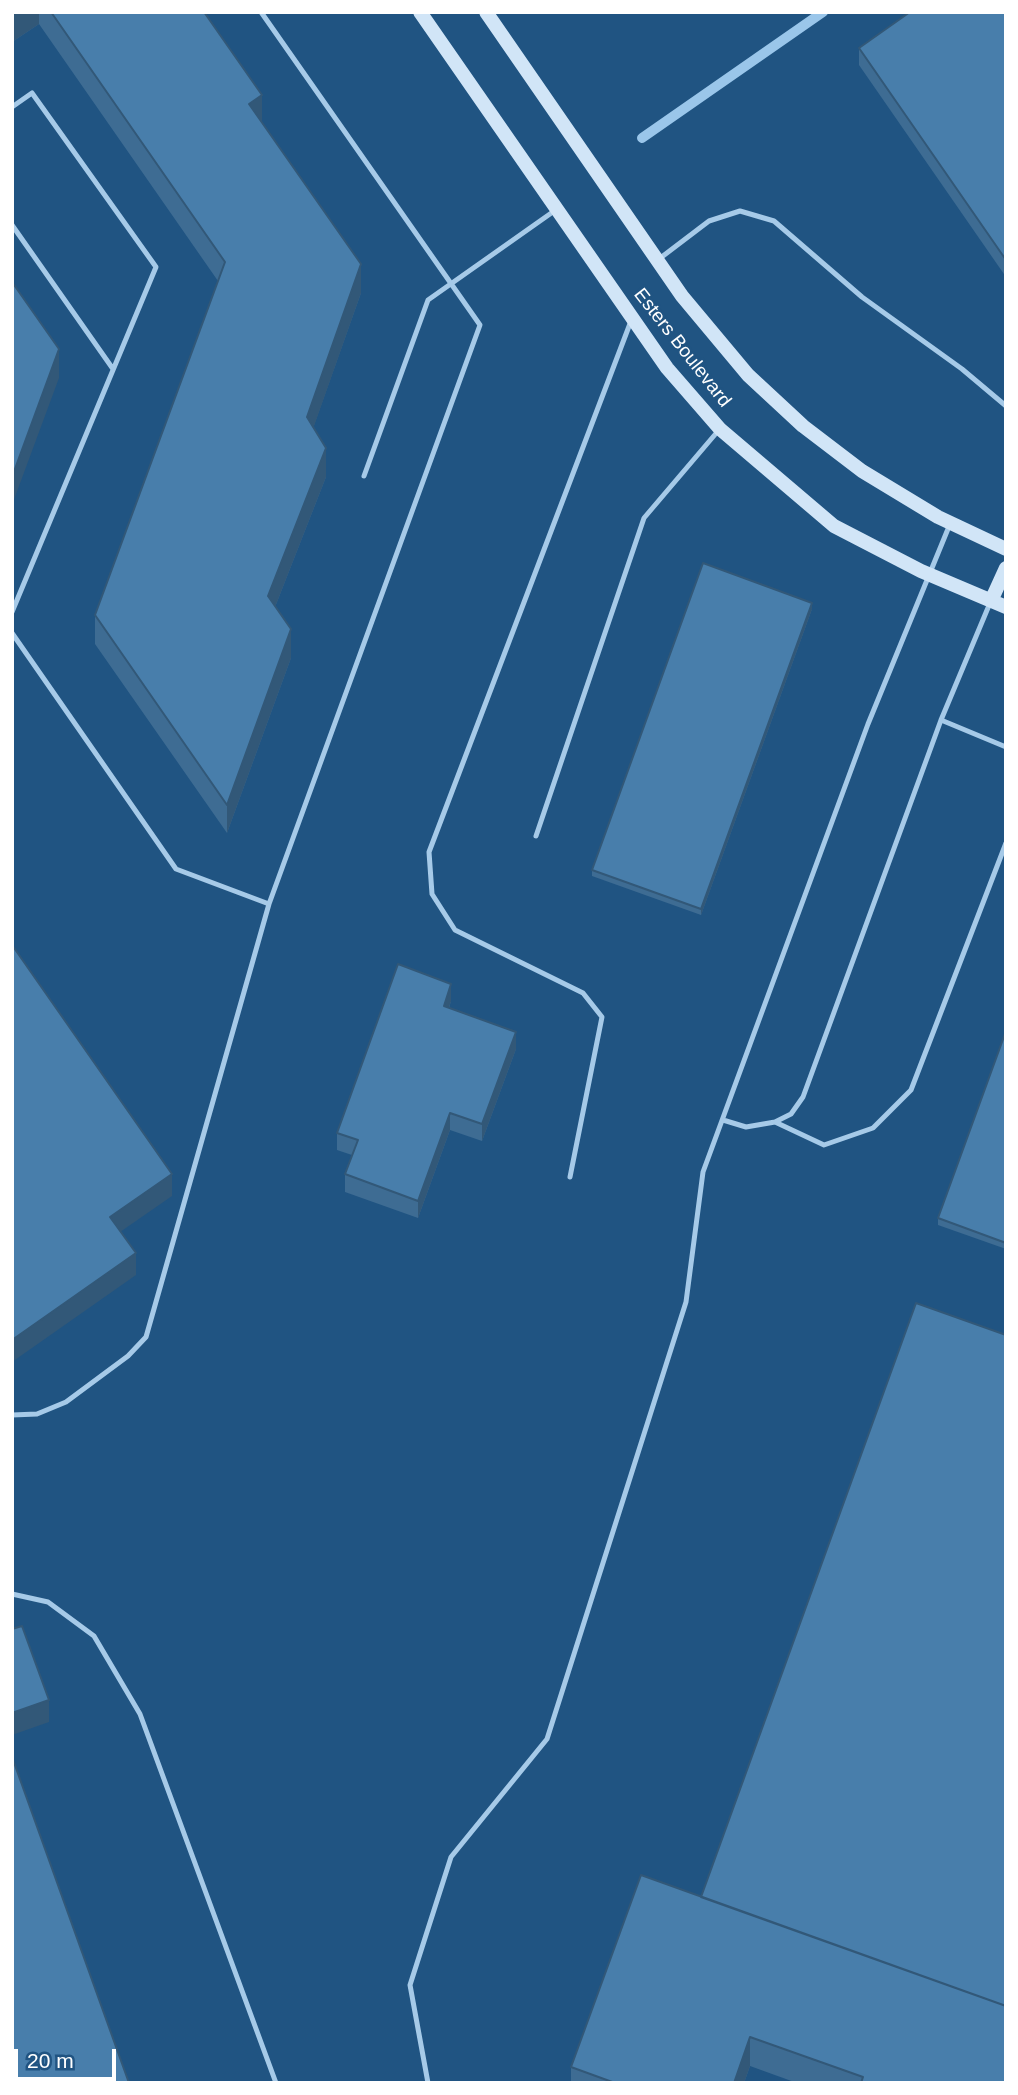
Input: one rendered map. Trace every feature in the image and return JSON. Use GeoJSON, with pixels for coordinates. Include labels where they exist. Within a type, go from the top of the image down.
{"type":"FeatureCollection","features":[{"type":"Feature","properties":{"kind":"main road","name":"Esters Boulevard"},"geometry":{"type":"LineString","coordinates":[[420,12],[667,368],[720,429],[834,526],[927,573],[1006,607]]}},
{"type":"Feature","properties":{"kind":"main road","name":"Esters Boulevard"},"geometry":{"type":"LineString","coordinates":[[486,12],[656,261],[748,376],[803,426],[862,471],[950,523],[1006,549]]}},
{"type":"Feature","properties":{"kind":"main road"},"geometry":{"type":"LineString","coordinates":[[991,601],[1006,568]]}},
{"type":"Feature","properties":{"kind":"lane"},"geometry":{"type":"LineString","coordinates":[[12,1415],[37,1414],[66,1402],[128,1356],[146,1337],[269,904],[480,325],[261,12]]}},
{"type":"Feature","properties":{"kind":"lane"},"geometry":{"type":"LineString","coordinates":[[12,107],[32,93],[156,267],[12,612]]}},
{"type":"Feature","properties":{"kind":"lane"},"geometry":{"type":"LineString","coordinates":[[364,476],[428,300],[557,209]]}},
{"type":"Feature","properties":{"kind":"lane"},"geometry":{"type":"LineString","coordinates":[[656,261],[709,220],[740,211],[774,221],[862,297],[962,369],[1006,406]]}},
{"type":"Feature","properties":{"kind":"lane"},"geometry":{"type":"LineString","coordinates":[[12,225],[113,369]]}},
{"type":"Feature","properties":{"kind":"lane"},"geometry":{"type":"LineString","coordinates":[[570,1177],[602,1017],[583,993],[455,930],[432,894],[429,852],[632,318]]}},
{"type":"Feature","properties":{"kind":"lane"},"geometry":{"type":"LineString","coordinates":[[536,836],[644,518],[720,429]]}},
{"type":"Feature","properties":{"kind":"lane"},"geometry":{"type":"LineString","coordinates":[[428,2083],[410,1985],[450,1857],[547,1739],[686,1301],[703,1172],[868,724],[927,573],[950,523]]}},
{"type":"Feature","properties":{"kind":"lane"},"geometry":{"type":"LineString","coordinates":[[723,1120],[746,1127],[775,1122],[791,1114],[803,1097],[942,720],[991,601]]}},
{"type":"Feature","properties":{"kind":"lane"},"geometry":{"type":"LineString","coordinates":[[12,633],[176,869],[269,904]]}},
{"type":"Feature","properties":{"kind":"lane"},"geometry":{"type":"LineString","coordinates":[[942,720],[1006,747]]}},
{"type":"Feature","properties":{"kind":"lane"},"geometry":{"type":"LineString","coordinates":[[775,1122],[824,1145],[873,1128],[911,1090],[1006,843]]}},
{"type":"Feature","properties":{"kind":"lane"},"geometry":{"type":"LineString","coordinates":[[12,1594],[48,1602],[94,1636],[140,1714],[276,2083]]}},
{"type":"Feature","properties":{"kind":"building"},"geometry":{"type":"Polygon","coordinates":[[[51,12],[204,12],[262,95],[249,104],[361,264],[307,417],[326,448],[268,596],[291,629],[227,805],[95,615],[225,262],[51,12]]]}},
{"type":"Feature","properties":{"kind":"building"},"geometry":{"type":"Polygon","coordinates":[[[910,12],[1006,12],[1006,260],[859,48],[910,12]]]}},
{"type":"Feature","properties":{"kind":"building"},"geometry":{"type":"Polygon","coordinates":[[[12,282],[59,349],[12,477],[12,282]]]}},
{"type":"Feature","properties":{"kind":"building"},"geometry":{"type":"Polygon","coordinates":[[[703,563],[812,603],[701,909],[592,870],[703,563]]]}},
{"type":"Feature","properties":{"kind":"building"},"geometry":{"type":"Polygon","coordinates":[[[12,945],[172,1174],[110,1217],[136,1253],[12,1340],[12,945]]]}},
{"type":"Feature","properties":{"kind":"building"},"geometry":{"type":"Polygon","coordinates":[[[398,964],[451,984],[444,1006],[516,1032],[482,1124],[450,1113],[418,1201],[345,1174],[358,1140],[337,1133],[398,964]]]}},
{"type":"Feature","properties":{"kind":"building"},"geometry":{"type":"Polygon","coordinates":[[[1006,1031],[1006,1243],[938,1218],[1006,1031]]]}},
{"type":"Feature","properties":{"kind":"building"},"geometry":{"type":"Polygon","coordinates":[[[916,1303],[1006,1335],[1006,2006],[701,1897],[916,1303]]]}},
{"type":"Feature","properties":{"kind":"building"},"geometry":{"type":"Polygon","coordinates":[[[22,1626],[49,1700],[12,1713],[12,1629],[22,1626]]]}},
{"type":"Feature","properties":{"kind":"building"},"geometry":{"type":"Polygon","coordinates":[[[12,1757],[129,2083],[12,2083],[12,1757]]]}},
{"type":"Feature","properties":{"kind":"building"},"geometry":{"type":"Polygon","coordinates":[[[641,1875],[1006,2006],[1006,2083],[861,2083],[863,2077],[750,2037],[734,2083],[615,2083],[571,2067],[641,1875]]]}},
{"type":"Feature","properties":{"kind":"waterway"},"geometry":{"type":"LineString","coordinates":[[642,138],[823,12]]}}]}
